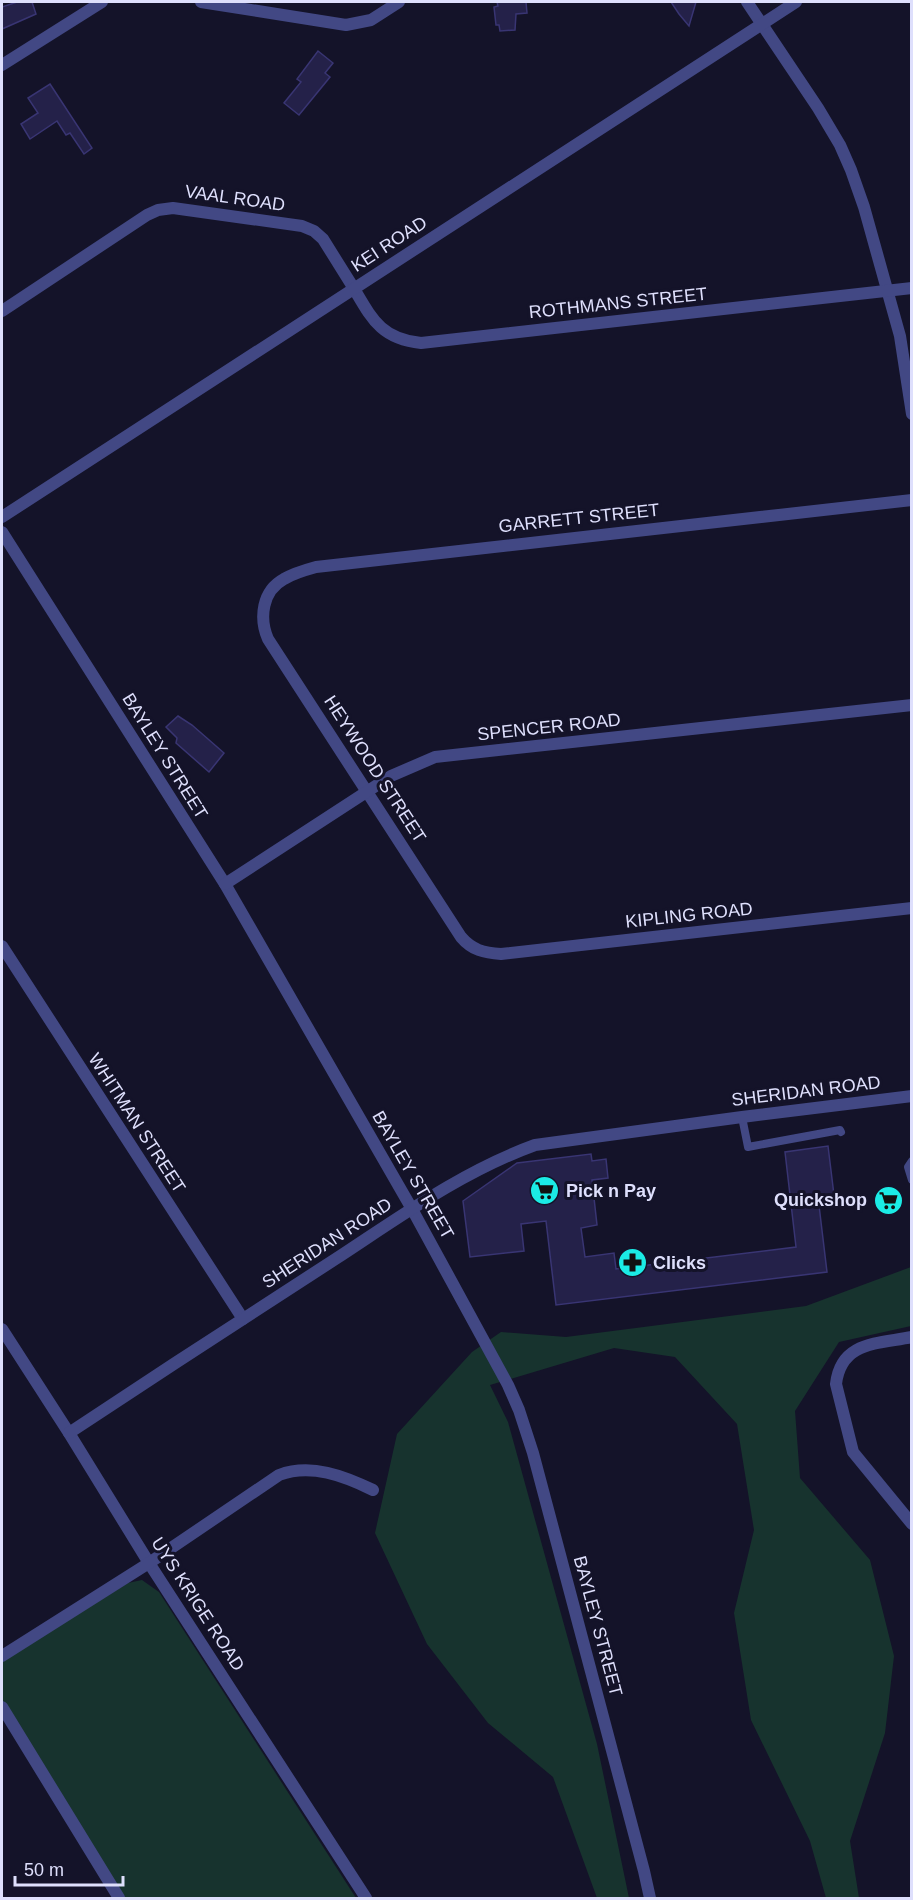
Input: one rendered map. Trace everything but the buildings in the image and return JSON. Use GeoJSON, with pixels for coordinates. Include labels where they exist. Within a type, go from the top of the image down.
{"type":"FeatureCollection","features":[{"type":"Feature","properties":{"kind":"street"},"geometry":{"type":"LineString","coordinates":[[2,65],[102,2]]}},
{"type":"Feature","properties":{"kind":"street"},"geometry":{"type":"LineString","coordinates":[[201,2],[346,26],[371,20],[399,2]]}},
{"type":"Feature","properties":{"kind":"street"},"geometry":{"type":"LineString","coordinates":[[747,2],[818,108],[845,156],[864,207],[900,336],[912,414]]}},
{"type":"Feature","properties":{"kind":"street","name":"KEI ROAD"},"geometry":{"type":"LineString","coordinates":[[2,517],[796,2]]}},
{"type":"Feature","properties":{"kind":"street","name":"VAAL ROAD"},"geometry":{"type":"LineString","coordinates":[[2,311],[147,215],[165,208],[243,216],[302,226],[314,231],[323,239],[354,288]]}},
{"type":"Feature","properties":{"kind":"street","name":"ROTHMANS STREET"},"geometry":{"type":"LineString","coordinates":[[354,288],[367,312],[381,329],[400,339],[422,344],[912,288]]}},
{"type":"Feature","properties":{"kind":"street","name":"GARRETT STREET"},"geometry":{"type":"LineString","coordinates":[[265,603],[277,583],[286,577],[316,567],[912,500]]}},
{"type":"Feature","properties":{"kind":"street","name":"BAYLEY STREET"},"geometry":{"type":"LineString","coordinates":[[2,532],[225,884],[412,1209],[508,1385],[519,1410],[562,1561],[650,1899]]}},
{"type":"Feature","properties":{"kind":"street","name":"HEYWOOD STREET"},"geometry":{"type":"LineString","coordinates":[[265,603],[264,629],[268,639],[456,928],[472,948]]}},
{"type":"Feature","properties":{"kind":"street","name":"SPENCER ROAD"},"geometry":{"type":"LineString","coordinates":[[225,884],[368,790],[409,766],[435,758],[912,705]]}},
{"type":"Feature","properties":{"kind":"street","name":"KIPLING ROAD"},"geometry":{"type":"LineString","coordinates":[[472,948],[501,954],[912,908]]}},
{"type":"Feature","properties":{"kind":"street","name":"WHITMAN STREET"},"geometry":{"type":"LineString","coordinates":[[2,946],[243,1319]]}},
{"type":"Feature","properties":{"kind":"street","name":"SHERIDAN ROAD"},"geometry":{"type":"LineString","coordinates":[[69,1433],[412,1209],[486,1165],[535,1145],[912,1096]]}},
{"type":"Feature","properties":{"kind":"street","name":"UYS KRIGE ROAD"},"geometry":{"type":"LineString","coordinates":[[2,1329],[149,1563],[366,1899]]}},
{"type":"Feature","properties":{"kind":"street"},"geometry":{"type":"LineString","coordinates":[[912,1337],[855,1349],[843,1360],[836,1384],[853,1452],[912,1524]]}},
{"type":"Feature","properties":{"kind":"street"},"geometry":{"type":"LineString","coordinates":[[2,1656],[149,1563],[279,1475],[291,1471],[307,1470],[346,1477],[373,1490]]}},
{"type":"Feature","properties":{"kind":"street"},"geometry":{"type":"LineString","coordinates":[[2,1707],[119,1899]]}},
{"type":"Feature","properties":{"kind":"lane"},"geometry":{"type":"LineString","coordinates":[[742,1117],[747,1148],[840,1130],[842,1132]]}},
{"type":"Feature","properties":{"kind":"lane"},"geometry":{"type":"LineString","coordinates":[[912,1161],[908,1167],[912,1180]]}},
{"type":"Feature","properties":{"kind":"green space"},"geometry":{"type":"Polygon","coordinates":[[[911,1267],[911,1326],[839,1342],[795,1411],[800,1478],[870,1560],[894,1656],[885,1733],[850,1841],[859,1898],[826,1898],[810,1841],[751,1720],[734,1613],[754,1530],[737,1424],[675,1357],[614,1348],[490,1385],[508,1422],[597,1744],[629,1898],[597,1898],[553,1777],[488,1723],[427,1644],[375,1533],[397,1434],[472,1352],[501,1332],[566,1337],[806,1306],[911,1267]]]}},
{"type":"Feature","properties":{"kind":"green space"},"geometry":{"type":"Polygon","coordinates":[[[142,1580],[159,1592],[356,1898],[121,1898],[2,1701],[2,1661],[128,1583],[142,1580]]]}},
{"type":"Feature","properties":{"kind":"place","name":"Pick n Pay"},"geometry":{"type":"Point","coordinates":[545,1191]}},
{"type":"Feature","properties":{"kind":"place","name":"Quickshop"},"geometry":{"type":"Point","coordinates":[888,1200]}},
{"type":"Feature","properties":{"kind":"place","name":"Clicks"},"geometry":{"type":"Point","coordinates":[632,1263]}}]}
